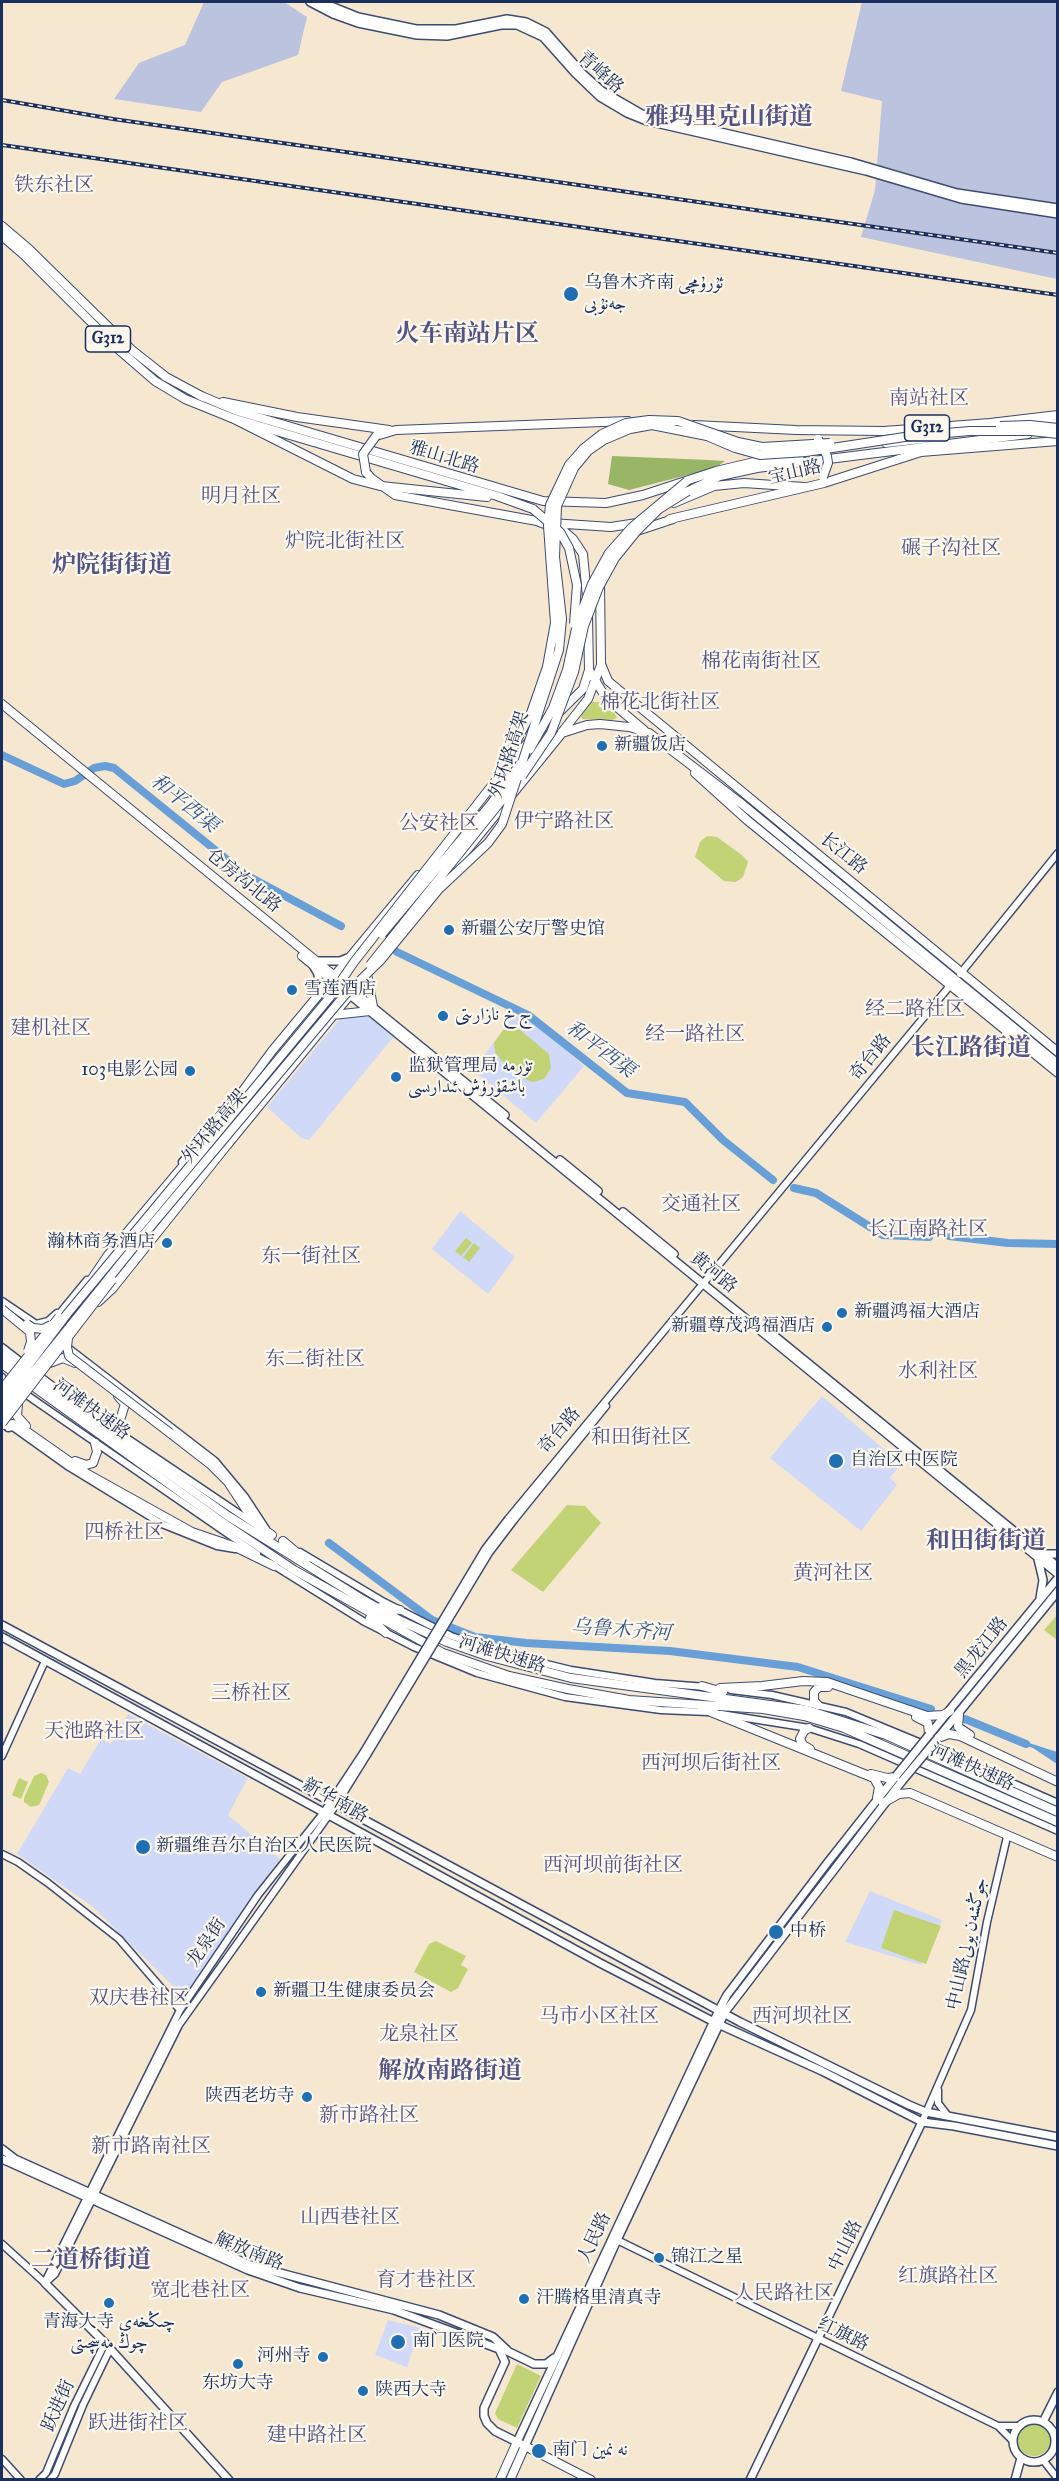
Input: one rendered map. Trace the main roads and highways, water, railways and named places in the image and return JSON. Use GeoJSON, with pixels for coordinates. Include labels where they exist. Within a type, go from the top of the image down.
{"type":"FeatureCollection","features":[{"type":"Feature","properties":{"kind":"main road","name":"青峰路"},"geometry":{"type":"LineString","coordinates":[[310,2],[358,23],[417,35],[447,36],[501,25],[517,25],[543,37],[600,97],[627,113],[647,121],[866,171],[962,199],[1058,214]]}},
{"type":"Feature","properties":{"kind":"main road","name":"青峰路"},"geometry":{"type":"LineString","coordinates":[[321,2],[372,21],[416,29],[456,29],[507,19],[526,22],[546,32],[583,74],[602,91],[642,114],[851,162],[957,193],[1058,208]]}},
{"type":"Feature","properties":{"kind":"main road","name":"雅山北路"},"geometry":{"type":"LineString","coordinates":[[2,226],[29,249],[133,351],[166,377],[199,395],[237,411],[543,501],[606,503],[643,495],[754,462],[1058,423]]}},
{"type":"Feature","properties":{"kind":"main road","name":"G312"},"geometry":{"type":"LineString","coordinates":[[2,236],[118,349],[155,381],[185,399],[232,417],[353,479],[381,486],[395,495],[537,521]]}},
{"type":"Feature","properties":{"kind":"main road","name":"雅山北路"},"geometry":{"type":"LineString","coordinates":[[199,395],[238,406],[297,417],[363,428],[396,430]]}},
{"type":"Feature","properties":{"kind":"main road","name":"宝山路"},"geometry":{"type":"LineString","coordinates":[[396,430],[631,421],[796,430],[896,430],[1058,415]]}},
{"type":"Feature","properties":{"kind":"main road"},"geometry":{"type":"LineString","coordinates":[[232,417],[533,509],[560,532],[569,548],[574,565],[577,585],[576,610],[567,670]]}},
{"type":"Feature","properties":{"kind":"main road","name":"外环路高架"},"geometry":{"type":"LineString","coordinates":[[2,1400],[67,1314],[330,997],[354,962],[472,813],[513,752],[538,696],[552,646],[555,601],[548,526],[550,505],[569,465],[583,449],[602,434],[626,423],[649,420],[678,421],[738,442],[762,447],[808,446],[969,426],[1030,425],[1058,431]]}},
{"type":"Feature","properties":{"kind":"main road","name":"外环路高架"},"geometry":{"type":"LineString","coordinates":[[2,1413],[146,1232],[349,994],[380,961],[439,889],[488,843],[502,824],[559,650],[562,619],[555,557],[557,506],[574,468],[588,452],[604,440],[630,429],[652,425],[707,436],[735,448],[760,455],[806,452],[911,436],[970,431],[1058,431]]}},
{"type":"Feature","properties":{"kind":"main road"},"geometry":{"type":"LineString","coordinates":[[396,430],[376,436],[363,454],[366,472],[381,486],[508,500]]}},
{"type":"Feature","properties":{"kind":"main road"},"geometry":{"type":"LineString","coordinates":[[689,493],[714,486],[744,483],[804,487],[823,477],[828,463],[818,439],[796,430]]}},
{"type":"Feature","properties":{"kind":"main road"},"geometry":{"type":"LineString","coordinates":[[94,1305],[113,1288],[219,1158],[528,767],[551,733],[574,672],[584,626],[599,587],[615,558],[636,532],[659,510],[720,476],[757,468],[1058,431]]}},
{"type":"Feature","properties":{"kind":"main road","name":"宝山路"},"geometry":{"type":"LineString","coordinates":[[537,521],[572,526],[611,527],[673,519],[804,487],[921,452],[1058,441]]}},
{"type":"Feature","properties":{"kind":"main road"},"geometry":{"type":"LineString","coordinates":[[901,449],[921,452]]}},
{"type":"Feature","properties":{"kind":"main road"},"geometry":{"type":"LineString","coordinates":[[330,997],[512,776],[541,732],[553,708],[567,670],[577,624],[592,584],[609,553],[632,527],[687,481]]}},
{"type":"Feature","properties":{"kind":"main road"},"geometry":{"type":"LineString","coordinates":[[349,994],[588,699],[602,664],[602,568],[612,549],[625,537],[673,519]]}},
{"type":"Feature","properties":{"kind":"main road"},"geometry":{"type":"LineString","coordinates":[[537,521],[565,532],[573,539],[582,554],[586,575],[589,670],[583,689]]}},
{"type":"Feature","properties":{"kind":"main road"},"geometry":{"type":"LineString","coordinates":[[87,1286],[108,1255],[220,1122],[316,998],[528,743],[583,689],[596,682],[610,683],[602,664]]}},
{"type":"Feature","properties":{"kind":"main road"},"geometry":{"type":"LineString","coordinates":[[589,670],[606,698],[649,733]]}},
{"type":"Feature","properties":{"kind":"main road","name":"长江路"},"geometry":{"type":"LineString","coordinates":[[610,683],[1058,1052]]}},
{"type":"Feature","properties":{"kind":"main road","name":"仓房沟北路"},"geometry":{"type":"LineString","coordinates":[[2,704],[333,978],[349,994]]}},
{"type":"Feature","properties":{"kind":"main road","name":"仓房沟北路"},"geometry":{"type":"LineString","coordinates":[[2,710],[85,774]]}},
{"type":"Feature","properties":{"kind":"main road","name":"长江路"},"geometry":{"type":"LineString","coordinates":[[561,733],[587,725],[618,725],[649,733],[742,804],[952,983],[1058,1064]]}},
{"type":"Feature","properties":{"kind":"main road"},"geometry":{"type":"LineString","coordinates":[[316,998],[319,989],[315,963],[340,961],[350,957]]}},
{"type":"Feature","properties":{"kind":"main road"},"geometry":{"type":"LineString","coordinates":[[333,1015],[371,1009],[367,974]]}},
{"type":"Feature","properties":{"kind":"main road"},"geometry":{"type":"LineString","coordinates":[[952,983],[1058,1073]]}},
{"type":"Feature","properties":{"kind":"main road","name":"黄河路"},"geometry":{"type":"LineString","coordinates":[[349,994],[371,1009],[1040,1557],[1058,1576]]}},
{"type":"Feature","properties":{"kind":"main road"},"geometry":{"type":"LineString","coordinates":[[2,1383],[155,1208]]}},
{"type":"Feature","properties":{"kind":"main road"},"geometry":{"type":"LineString","coordinates":[[2,1426],[146,1232]]}},
{"type":"Feature","properties":{"kind":"main road"},"geometry":{"type":"LineString","coordinates":[[2,1303],[33,1329],[42,1329],[52,1325]]}},
{"type":"Feature","properties":{"kind":"main road"},"geometry":{"type":"LineString","coordinates":[[2,1309],[30,1332],[31,1342],[26,1356]]}},
{"type":"Feature","properties":{"kind":"main road"},"geometry":{"type":"LineString","coordinates":[[65,1340],[69,1356],[216,1470],[228,1482],[255,1522],[270,1533]]}},
{"type":"Feature","properties":{"kind":"main road","name":"河滩快速路"},"geometry":{"type":"LineString","coordinates":[[2,1354],[228,1516],[372,1605],[447,1642],[487,1656],[571,1678],[807,1710],[886,1735],[1058,1812]]}},
{"type":"Feature","properties":{"kind":"main road"},"geometry":{"type":"LineString","coordinates":[[46,1365],[63,1358],[69,1359],[118,1395],[125,1404],[121,1417],[116,1420],[104,1420],[90,1414]]}},
{"type":"Feature","properties":{"kind":"main road","name":"河滩快速路"},"geometry":{"type":"LineString","coordinates":[[2,1364],[222,1522],[305,1576],[443,1653],[510,1676],[629,1700],[763,1709],[804,1716],[844,1728],[1058,1822]]}},
{"type":"Feature","properties":{"kind":"main road"},"geometry":{"type":"LineString","coordinates":[[18,1404],[17,1416],[20,1422],[70,1459],[86,1466],[93,1463],[96,1448]]}},
{"type":"Feature","properties":{"kind":"main road"},"geometry":{"type":"LineString","coordinates":[[2,1426],[13,1424],[19,1426],[75,1466],[192,1532],[246,1552],[276,1567],[305,1576]]}},
{"type":"Feature","properties":{"kind":"main road"},"geometry":{"type":"LineString","coordinates":[[283,1541],[324,1575]]}},
{"type":"Feature","properties":{"kind":"main road"},"geometry":{"type":"LineString","coordinates":[[1040,1600],[1043,1580],[1040,1557],[1058,1554]]}},
{"type":"Feature","properties":{"kind":"main road","name":"黄河路"},"geometry":{"type":"LineString","coordinates":[[1040,1557],[1058,1567]]}},
{"type":"Feature","properties":{"kind":"main road","name":"黑龙江路"},"geometry":{"type":"LineString","coordinates":[[898,1778],[929,1735],[1058,1576]]}},
{"type":"Feature","properties":{"kind":"main road","name":"黑龙江路"},"geometry":{"type":"LineString","coordinates":[[898,1778],[908,1773],[959,1715],[1058,1592]]}},
{"type":"Feature","properties":{"kind":"main road"},"geometry":{"type":"LineString","coordinates":[[372,1605],[400,1610]]}},
{"type":"Feature","properties":{"kind":"main road"},"geometry":{"type":"LineString","coordinates":[[361,1609],[386,1633]]}},
{"type":"Feature","properties":{"kind":"main road","name":"新华南路"},"geometry":{"type":"LineString","coordinates":[[2,1625],[722,2011],[926,2112],[1058,2137]]}},
{"type":"Feature","properties":{"kind":"main road","name":"新华南路"},"geometry":{"type":"LineString","coordinates":[[2,1637],[600,1963],[922,2122]]}},
{"type":"Feature","properties":{"kind":"main road"},"geometry":{"type":"LineString","coordinates":[[720,1689],[803,1681],[827,1682],[927,1716],[943,1715],[950,1711]]}},
{"type":"Feature","properties":{"kind":"main road"},"geometry":{"type":"LineString","coordinates":[[702,1686],[759,1702]]}},
{"type":"Feature","properties":{"kind":"main road"},"geometry":{"type":"LineString","coordinates":[[818,1705],[813,1698],[816,1689],[836,1688],[925,1720],[930,1727],[929,1735]]}},
{"type":"Feature","properties":{"kind":"main road"},"geometry":{"type":"LineString","coordinates":[[692,1704],[874,1778],[879,1787],[880,1801],[899,1794],[910,1793],[1058,1856]]}},
{"type":"Feature","properties":{"kind":"main road"},"geometry":{"type":"LineString","coordinates":[[959,1715],[958,1727],[964,1732],[1058,1777]]}},
{"type":"Feature","properties":{"kind":"main road"},"geometry":{"type":"LineString","coordinates":[[809,1728],[801,1736],[801,1742],[806,1747],[878,1777],[898,1778]]}},
{"type":"Feature","properties":{"kind":"main road"},"geometry":{"type":"LineString","coordinates":[[938,1738],[949,1734],[960,1736],[1058,1782]]}},
{"type":"Feature","properties":{"kind":"main road"},"geometry":{"type":"LineString","coordinates":[[908,1773],[908,1785],[913,1791],[1058,1856]]}},
{"type":"Feature","properties":{"kind":"main road","name":"人民路"},"geometry":{"type":"LineString","coordinates":[[500,2480],[559,2351],[722,2011],[898,1778]]}},
{"type":"Feature","properties":{"kind":"main road"},"geometry":{"type":"LineString","coordinates":[[922,2122],[1058,2146]]}},
{"type":"Feature","properties":{"kind":"main road","name":"中山路"},"geometry":{"type":"LineString","coordinates":[[750,2480],[922,2122]]}},
{"type":"Feature","properties":{"kind":"main road"},"geometry":{"type":"LineString","coordinates":[[2,2149],[15,2159],[90,2197]]}},
{"type":"Feature","properties":{"kind":"main road","name":"解放南路"},"geometry":{"type":"LineString","coordinates":[[2,2159],[250,2265],[439,2315],[493,2337],[507,2350],[534,2364],[540,2365],[551,2361],[559,2351]]}},
{"type":"Feature","properties":{"kind":"main road","name":"解放南路"},"geometry":{"type":"LineString","coordinates":[[90,2197],[248,2270],[300,2288],[394,2310],[495,2348],[507,2350]]}},
{"type":"Feature","properties":{"kind":"main road","name":"人民路"},"geometry":{"type":"LineString","coordinates":[[510,2480],[614,2239]]}},
{"type":"Feature","properties":{"kind":"main road"},"geometry":{"type":"LineString","coordinates":[[45,2283],[107,2346],[229,2480]]}},
{"type":"Feature","properties":{"kind":"main road"},"geometry":{"type":"LineString","coordinates":[[495,2348],[502,2353],[503,2366]]}},
{"type":"Feature","properties":{"kind":"main road"},"geometry":{"type":"LineString","coordinates":[[507,2350],[503,2366],[484,2408],[484,2416],[491,2428],[591,2480]]}},
{"type":"Feature","properties":{"kind":"main road"},"geometry":{"type":"LineString","coordinates":[[1043,2422],[1058,2391]]}},
{"type":"Feature","properties":{"kind":"main road"},"geometry":{"type":"LineString","coordinates":[[1030,2420],[1043,2422],[1056,2433],[1052,2451],[1043,2460],[1032,2462],[1022,2458],[1014,2447],[1013,2441],[1020,2426],[1030,2420]]}},
{"type":"Feature","properties":{"kind":"main road"},"geometry":{"type":"LineString","coordinates":[[1015,2480],[1022,2458]]}},
{"type":"Feature","properties":{"kind":"water"},"geometry":{"type":"Polygon","coordinates":[[[1017,1739],[1057,1752],[1057,1764],[1033,1748],[1015,1742],[1017,1739]]]}},
{"type":"Feature","properties":{"kind":"waterway","name":"和平西渠"},"geometry":{"type":"LineString","coordinates":[[2,755],[64,784],[75,781],[94,768],[105,766],[114,768],[246,875],[341,926]]}},
{"type":"Feature","properties":{"kind":"waterway","name":"和平西渠"},"geometry":{"type":"LineString","coordinates":[[397,952],[528,1015],[627,1093],[685,1102],[723,1140],[773,1180]]}},
{"type":"Feature","properties":{"kind":"waterway","name":"和平西渠"},"geometry":{"type":"LineString","coordinates":[[794,1188],[816,1193],[883,1235],[929,1237]]}},
{"type":"Feature","properties":{"kind":"waterway","name":"和平西渠"},"geometry":{"type":"LineString","coordinates":[[949,1236],[1008,1243],[1058,1244]]}},
{"type":"Feature","properties":{"kind":"waterway","name":"乌鲁木齐河"},"geometry":{"type":"LineString","coordinates":[[329,1543],[432,1620],[475,1637],[526,1643],[670,1651],[798,1667],[931,1709]]}},
{"type":"Feature","properties":{"kind":"waterway","name":"乌鲁木齐河"},"geometry":{"type":"LineString","coordinates":[[965,1719],[1026,1744]]}},
{"type":"Feature","properties":{"kind":"railway"},"geometry":{"type":"LineString","coordinates":[[2,100],[113,119],[1058,253]]}},
{"type":"Feature","properties":{"kind":"railway"},"geometry":{"type":"LineString","coordinates":[[2,145],[1058,295]]}},
{"type":"Feature","properties":{"kind":"place","name":"乌鲁木齐南 ئۇرۇمچى جەنۇبى"},"geometry":{"type":"Point","coordinates":[571,294]}},
{"type":"Feature","properties":{"kind":"place","name":"新疆饭店"},"geometry":{"type":"Point","coordinates":[602,746]}},
{"type":"Feature","properties":{"kind":"place","name":"新疆公安厅警史馆"},"geometry":{"type":"Point","coordinates":[449,930]}},
{"type":"Feature","properties":{"kind":"place","name":"雪莲酒店"},"geometry":{"type":"Point","coordinates":[292,990]}},
{"type":"Feature","properties":{"kind":"place","name":"ج خ نازارىتى"},"geometry":{"type":"Point","coordinates":[443,1016]}},
{"type":"Feature","properties":{"kind":"place","name":"103电影公园"},"geometry":{"type":"Point","coordinates":[190,1071]}},
{"type":"Feature","properties":{"kind":"place","name":"监狱管理局 تۈرمە باشقۇرۇش ئىدارىسى"},"geometry":{"type":"Point","coordinates":[396,1077]}},
{"type":"Feature","properties":{"kind":"place","name":"瀚林商务酒店"},"geometry":{"type":"Point","coordinates":[167,1243]}},
{"type":"Feature","properties":{"kind":"place","name":"新疆鸿福大酒店"},"geometry":{"type":"Point","coordinates":[842,1313]}},
{"type":"Feature","properties":{"kind":"place","name":"新疆尊茂鸿福酒店"},"geometry":{"type":"Point","coordinates":[827,1327]}},
{"type":"Feature","properties":{"kind":"place","name":"自治区中医院"},"geometry":{"type":"Point","coordinates":[836,1461]}},
{"type":"Feature","properties":{"kind":"place","name":"新疆维吾尔自治区人民医院"},"geometry":{"type":"Point","coordinates":[143,1847]}},
{"type":"Feature","properties":{"kind":"place","name":"中桥"},"geometry":{"type":"Point","coordinates":[776,1932]}},
{"type":"Feature","properties":{"kind":"place","name":"新疆卫生健康委员会"},"geometry":{"type":"Point","coordinates":[261,1992]}},
{"type":"Feature","properties":{"kind":"place","name":"陕西老坊寺"},"geometry":{"type":"Point","coordinates":[307,2097]}},
{"type":"Feature","properties":{"kind":"place","name":"锦江之星"},"geometry":{"type":"Point","coordinates":[659,2258]}},
{"type":"Feature","properties":{"kind":"place","name":"汗腾格里清真寺"},"geometry":{"type":"Point","coordinates":[524,2299]}},
{"type":"Feature","properties":{"kind":"place","name":"青海大寺 چىڭخەي چوڭ مەسچىتى"},"geometry":{"type":"Point","coordinates":[109,2303]}},
{"type":"Feature","properties":{"kind":"place","name":"南门医院"},"geometry":{"type":"Point","coordinates":[398,2342]}},
{"type":"Feature","properties":{"kind":"place","name":"河州寺"},"geometry":{"type":"Point","coordinates":[323,2357]}},
{"type":"Feature","properties":{"kind":"place","name":"东坊大寺"},"geometry":{"type":"Point","coordinates":[238,2364]}},
{"type":"Feature","properties":{"kind":"place","name":"陕西大寺"},"geometry":{"type":"Point","coordinates":[363,2391]}},
{"type":"Feature","properties":{"kind":"place","name":"南门 نە نمين"},"geometry":{"type":"Point","coordinates":[539,2451]}},
{"type":"Feature","properties":{"kind":"district","name":"雅玛里克山街道"},"geometry":{"type":"Point","coordinates":[729,118]}},
{"type":"Feature","properties":{"kind":"district","name":"铁东社区"},"geometry":{"type":"Point","coordinates":[54,186]}},
{"type":"Feature","properties":{"kind":"district","name":"火车南站片区"},"geometry":{"type":"Point","coordinates":[467,335]}},
{"type":"Feature","properties":{"kind":"district","name":"南站社区"},"geometry":{"type":"Point","coordinates":[929,399]}},
{"type":"Feature","properties":{"kind":"district","name":"明月社区"},"geometry":{"type":"Point","coordinates":[241,497]}},
{"type":"Feature","properties":{"kind":"district","name":"炉院北街社区"},"geometry":{"type":"Point","coordinates":[345,542]}},
{"type":"Feature","properties":{"kind":"district","name":"碾子沟社区"},"geometry":{"type":"Point","coordinates":[951,549]}},
{"type":"Feature","properties":{"kind":"district","name":"炉院街街道"},"geometry":{"type":"Point","coordinates":[112,566]}},
{"type":"Feature","properties":{"kind":"district","name":"棉花南街社区"},"geometry":{"type":"Point","coordinates":[761,662]}},
{"type":"Feature","properties":{"kind":"district","name":"棉花北街社区"},"geometry":{"type":"Point","coordinates":[660,703]}},
{"type":"Feature","properties":{"kind":"district","name":"伊宁路社区"},"geometry":{"type":"Point","coordinates":[564,822]}},
{"type":"Feature","properties":{"kind":"district","name":"公安社区"},"geometry":{"type":"Point","coordinates":[439,824]}},
{"type":"Feature","properties":{"kind":"district","name":"经二路社区"},"geometry":{"type":"Point","coordinates":[915,1010]}},
{"type":"Feature","properties":{"kind":"district","name":"建机社区"},"geometry":{"type":"Point","coordinates":[51,1029]}},
{"type":"Feature","properties":{"kind":"district","name":"经一路社区"},"geometry":{"type":"Point","coordinates":[695,1035]}},
{"type":"Feature","properties":{"kind":"district","name":"长江路街道"},"geometry":{"type":"Point","coordinates":[971,1049]}},
{"type":"Feature","properties":{"kind":"district","name":"交通社区"},"geometry":{"type":"Point","coordinates":[701,1205]}},
{"type":"Feature","properties":{"kind":"district","name":"长江南路社区"},"geometry":{"type":"Point","coordinates":[928,1230]}},
{"type":"Feature","properties":{"kind":"district","name":"东一街社区"},"geometry":{"type":"Point","coordinates":[311,1257]}},
{"type":"Feature","properties":{"kind":"district","name":"东二街社区"},"geometry":{"type":"Point","coordinates":[315,1360]}},
{"type":"Feature","properties":{"kind":"district","name":"水利社区"},"geometry":{"type":"Point","coordinates":[938,1372]}},
{"type":"Feature","properties":{"kind":"district","name":"和田街社区"},"geometry":{"type":"Point","coordinates":[641,1438]}},
{"type":"Feature","properties":{"kind":"district","name":"四桥社区"},"geometry":{"type":"Point","coordinates":[124,1533]}},
{"type":"Feature","properties":{"kind":"district","name":"和田街街道"},"geometry":{"type":"Point","coordinates":[986,1542]}},
{"type":"Feature","properties":{"kind":"district","name":"黄河社区"},"geometry":{"type":"Point","coordinates":[833,1574]}},
{"type":"Feature","properties":{"kind":"district","name":"三桥社区"},"geometry":{"type":"Point","coordinates":[251,1694]}},
{"type":"Feature","properties":{"kind":"district","name":"天池路社区"},"geometry":{"type":"Point","coordinates":[94,1732]}},
{"type":"Feature","properties":{"kind":"district","name":"西河坝后街社区"},"geometry":{"type":"Point","coordinates":[711,1764]}},
{"type":"Feature","properties":{"kind":"district","name":"西河坝前街社区"},"geometry":{"type":"Point","coordinates":[613,1866]}},
{"type":"Feature","properties":{"kind":"district","name":"双庆巷社区"},"geometry":{"type":"Point","coordinates":[139,1999]}},
{"type":"Feature","properties":{"kind":"district","name":"马市小区社区"},"geometry":{"type":"Point","coordinates":[599,2017]}},
{"type":"Feature","properties":{"kind":"district","name":"西河坝社区"},"geometry":{"type":"Point","coordinates":[802,2017]}},
{"type":"Feature","properties":{"kind":"district","name":"龙泉社区"},"geometry":{"type":"Point","coordinates":[419,2035]}},
{"type":"Feature","properties":{"kind":"district","name":"解放南路街道"},"geometry":{"type":"Point","coordinates":[450,2072]}},
{"type":"Feature","properties":{"kind":"district","name":"新市路社区"},"geometry":{"type":"Point","coordinates":[369,2116]}},
{"type":"Feature","properties":{"kind":"district","name":"新市路南社区"},"geometry":{"type":"Point","coordinates":[151,2147]}},
{"type":"Feature","properties":{"kind":"district","name":"山西巷社区"},"geometry":{"type":"Point","coordinates":[350,2218]}},
{"type":"Feature","properties":{"kind":"district","name":"二道桥街道"},"geometry":{"type":"Point","coordinates":[91,2261]}},
{"type":"Feature","properties":{"kind":"district","name":"红旗路社区"},"geometry":{"type":"Point","coordinates":[948,2277]}},
{"type":"Feature","properties":{"kind":"district","name":"育才巷社区"},"geometry":{"type":"Point","coordinates":[426,2281]}},
{"type":"Feature","properties":{"kind":"district","name":"宽北巷社区"},"geometry":{"type":"Point","coordinates":[200,2291]}},
{"type":"Feature","properties":{"kind":"district","name":"人民路社区"},"geometry":{"type":"Point","coordinates":[784,2294]}},
{"type":"Feature","properties":{"kind":"district","name":"跃进街社区"},"geometry":{"type":"Point","coordinates":[138,2424]}},
{"type":"Feature","properties":{"kind":"district","name":"建中路社区"},"geometry":{"type":"Point","coordinates":[317,2436]}}]}
